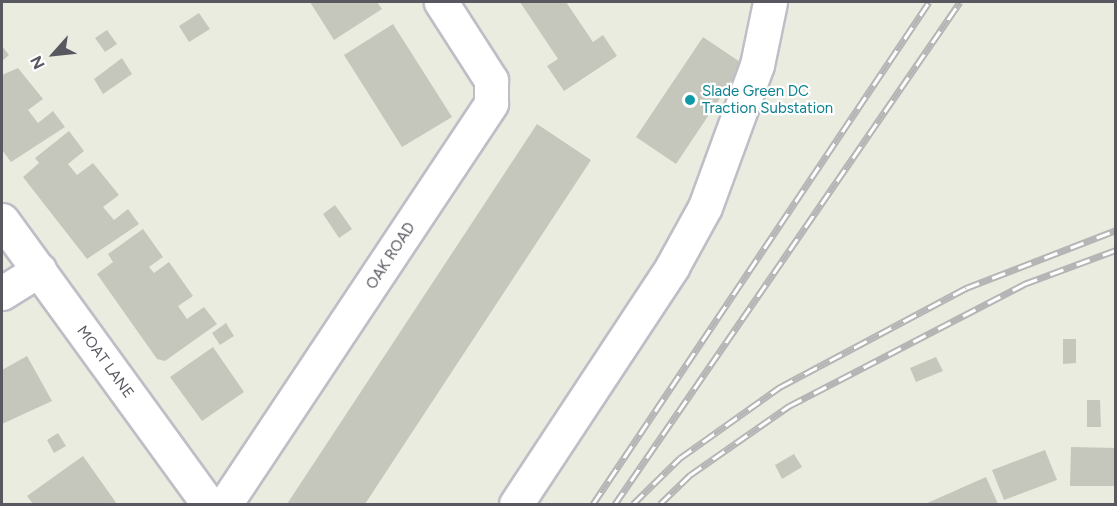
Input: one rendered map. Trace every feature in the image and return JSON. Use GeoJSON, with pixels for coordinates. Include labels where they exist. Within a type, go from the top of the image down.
{"type":"FeatureCollection","features":[{"type":"Feature","properties":{"kind":"street","name":"OAK ROAD"},"geometry":{"type":"LineString","coordinates":[[225,504],[491,103],[491,80],[441,2]]}},
{"type":"Feature","properties":{"kind":"street"},"geometry":{"type":"LineString","coordinates":[[516,504],[672,267],[705,207],[748,93],[770,2]]}},
{"type":"Feature","properties":{"kind":"street","name":"MOAT LANE"},"geometry":{"type":"LineString","coordinates":[[2,220],[208,504]]}},
{"type":"Feature","properties":{"kind":"street"},"geometry":{"type":"LineString","coordinates":[[2,293],[39,270]]}},
{"type":"Feature","properties":{"kind":"building"},"geometry":{"type":"Polygon","coordinates":[[[310,2],[377,2],[382,9],[334,40],[310,2]]]}},
{"type":"Feature","properties":{"kind":"building"},"geometry":{"type":"Polygon","coordinates":[[[520,2],[566,2],[593,42],[603,35],[617,56],[564,91],[547,66],[558,59],[520,2]]]}},
{"type":"Feature","properties":{"kind":"building"},"geometry":{"type":"Polygon","coordinates":[[[199,13],[210,29],[189,42],[179,26],[199,13]]]}},
{"type":"Feature","properties":{"kind":"building"},"geometry":{"type":"Polygon","coordinates":[[[393,24],[452,117],[402,147],[344,55],[393,24]]]}},
{"type":"Feature","properties":{"kind":"building"},"geometry":{"type":"Polygon","coordinates":[[[107,30],[117,44],[105,52],[95,38],[107,30]]]}},
{"type":"Feature","properties":{"kind":"building","name":"Slade Green DC Traction Substation"},"geometry":{"type":"Polygon","coordinates":[[[703,37],[743,64],[676,164],[636,137],[703,37]]]}},
{"type":"Feature","properties":{"kind":"building"},"geometry":{"type":"Polygon","coordinates":[[[2,46],[9,55],[2,61],[2,46]]]}},
{"type":"Feature","properties":{"kind":"building"},"geometry":{"type":"Polygon","coordinates":[[[122,58],[132,74],[103,94],[94,79],[122,58]]]}},
{"type":"Feature","properties":{"kind":"building"},"geometry":{"type":"Polygon","coordinates":[[[18,68],[43,99],[28,110],[38,123],[53,111],[65,127],[11,162],[2,150],[2,75],[18,68]]]}},
{"type":"Feature","properties":{"kind":"building"},"geometry":{"type":"Polygon","coordinates":[[[537,124],[591,160],[365,504],[287,504],[537,124]]]}},
{"type":"Feature","properties":{"kind":"building"},"geometry":{"type":"Polygon","coordinates":[[[69,131],[84,151],[68,164],[77,175],[93,163],[119,195],[103,207],[114,220],[128,209],[139,224],[87,259],[23,177],[39,163],[35,158],[69,131]]]}},
{"type":"Feature","properties":{"kind":"building"},"geometry":{"type":"Polygon","coordinates":[[[335,205],[352,229],[339,238],[323,214],[335,205]]]}},
{"type":"Feature","properties":{"kind":"building"},"geometry":{"type":"Polygon","coordinates":[[[143,229],[163,257],[149,267],[154,273],[169,262],[193,296],[178,306],[187,319],[204,307],[217,324],[165,361],[157,359],[97,274],[113,262],[108,254],[143,229]]]}},
{"type":"Feature","properties":{"kind":"building"},"geometry":{"type":"Polygon","coordinates":[[[226,323],[234,336],[220,345],[212,333],[226,323]]]}},
{"type":"Feature","properties":{"kind":"building"},"geometry":{"type":"Polygon","coordinates":[[[1063,339],[1076,339],[1076,363],[1063,364],[1063,339]]]}},
{"type":"Feature","properties":{"kind":"building"},"geometry":{"type":"Polygon","coordinates":[[[213,347],[244,392],[202,421],[170,377],[213,347]]]}},
{"type":"Feature","properties":{"kind":"building"},"geometry":{"type":"Polygon","coordinates":[[[27,356],[52,401],[2,424],[2,370],[27,356]]]}},
{"type":"Feature","properties":{"kind":"building"},"geometry":{"type":"Polygon","coordinates":[[[936,357],[943,371],[916,382],[910,368],[936,357]]]}},
{"type":"Feature","properties":{"kind":"building"},"geometry":{"type":"Polygon","coordinates":[[[1087,400],[1100,400],[1101,427],[1087,427],[1087,400]]]}},
{"type":"Feature","properties":{"kind":"building"},"geometry":{"type":"Polygon","coordinates":[[[58,433],[66,446],[54,453],[47,440],[58,433]]]}},
{"type":"Feature","properties":{"kind":"building"},"geometry":{"type":"Polygon","coordinates":[[[1071,447],[1116,448],[1116,486],[1070,486],[1071,447]]]}},
{"type":"Feature","properties":{"kind":"building"},"geometry":{"type":"Polygon","coordinates":[[[1045,450],[1057,480],[1004,500],[992,470],[1045,450]]]}},
{"type":"Feature","properties":{"kind":"building"},"geometry":{"type":"Polygon","coordinates":[[[794,454],[802,467],[782,479],[775,465],[794,454]]]}},
{"type":"Feature","properties":{"kind":"building"},"geometry":{"type":"Polygon","coordinates":[[[83,456],[117,504],[33,504],[27,496],[83,456]]]}},
{"type":"Feature","properties":{"kind":"building"},"geometry":{"type":"Polygon","coordinates":[[[986,477],[998,504],[925,504],[986,477]]]}},
{"type":"Feature","properties":{"kind":"railway"},"geometry":{"type":"LineString","coordinates":[[593,504],[929,2]]}},
{"type":"Feature","properties":{"kind":"railway"},"geometry":{"type":"LineString","coordinates":[[615,504],[960,2]]}},
{"type":"Feature","properties":{"kind":"railway"},"geometry":{"type":"LineString","coordinates":[[633,504],[680,458],[780,387],[966,288],[1116,230]]}},
{"type":"Feature","properties":{"kind":"railway"},"geometry":{"type":"LineString","coordinates":[[660,504],[690,475],[789,406],[1024,284],[1116,250]]}},
{"type":"Feature","properties":{"kind":"place","name":"Slade Green DC Traction Substation"},"geometry":{"type":"Point","coordinates":[690,100]}}]}
